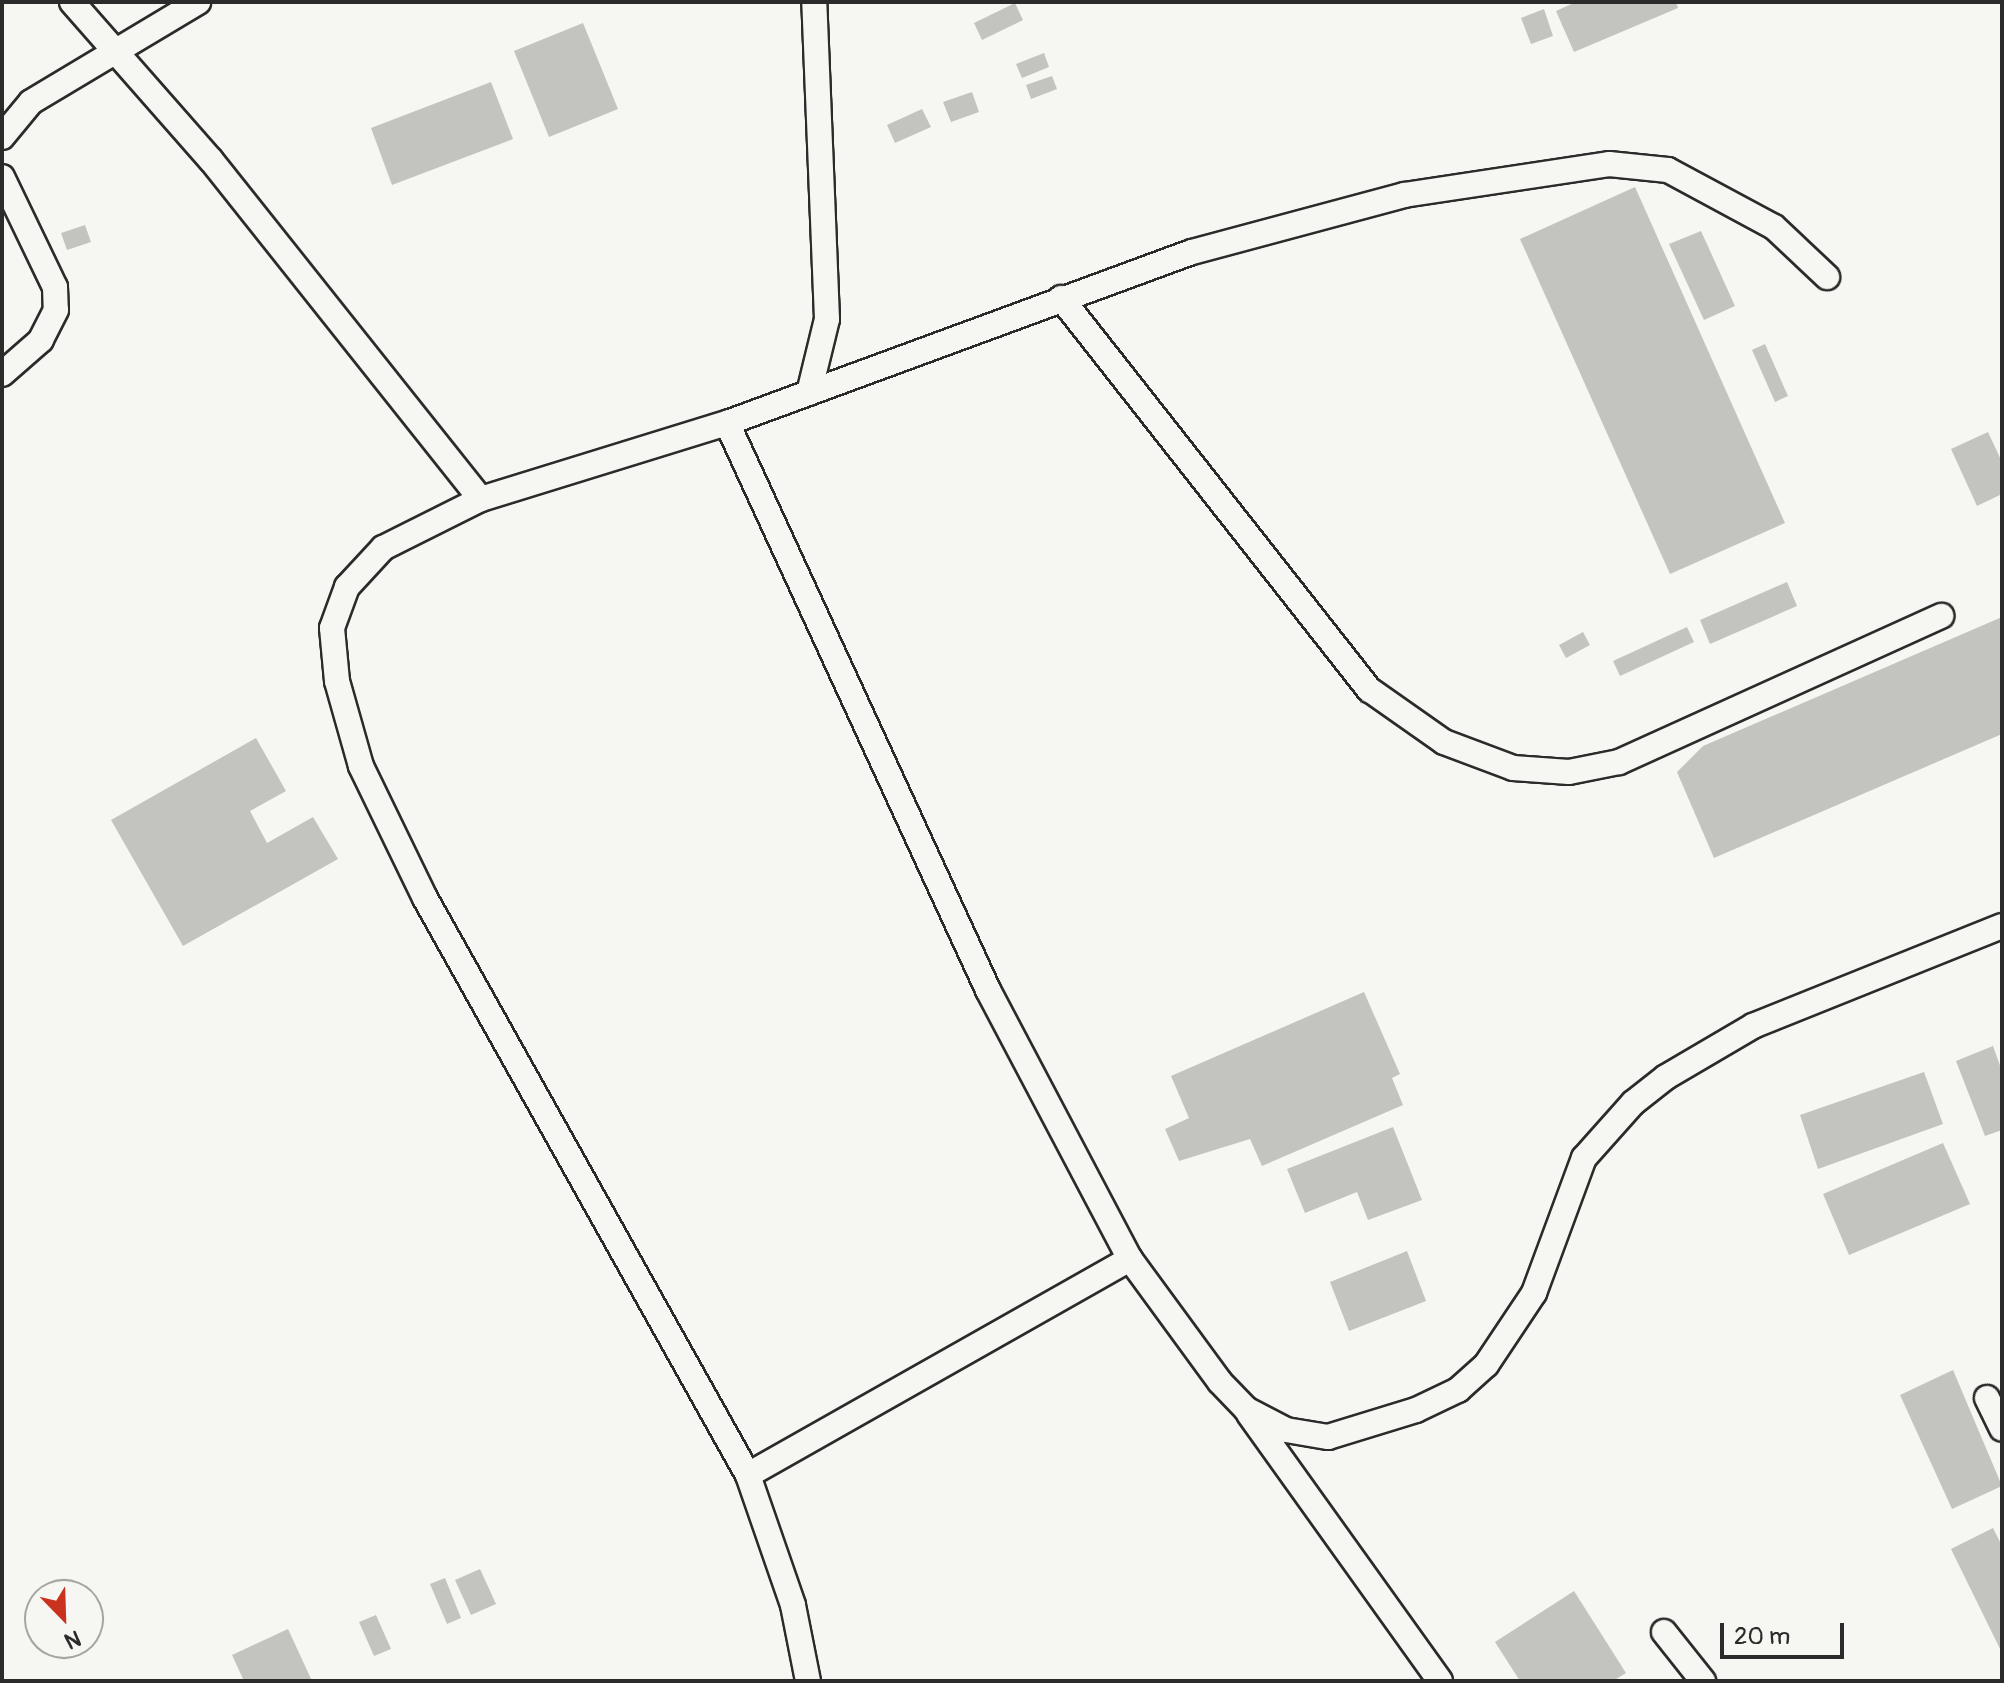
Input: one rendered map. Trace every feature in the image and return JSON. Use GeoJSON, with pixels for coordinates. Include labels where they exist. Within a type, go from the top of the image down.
{"type":"FeatureCollection","features":[{"type":"Feature","properties":{"kind":"lane"},"geometry":{"type":"LineString","coordinates":[[72,2],[115,48],[481,499]]}},
{"type":"Feature","properties":{"kind":"lane"},"geometry":{"type":"LineString","coordinates":[[2,137],[31,102],[115,48],[198,2]]}},
{"type":"Feature","properties":{"kind":"lane"},"geometry":{"type":"LineString","coordinates":[[809,393],[827,319],[828,266],[814,2]]}},
{"type":"Feature","properties":{"kind":"lane"},"geometry":{"type":"LineString","coordinates":[[808,1681],[793,1605],[748,1475],[425,898],[361,766],[337,681],[332,628],[347,587],[383,548],[481,499],[727,423],[1192,252],[1404,195],[1609,164],[1668,170],[1725,194],[1774,227],[1827,277]]}},
{"type":"Feature","properties":{"kind":"lane"},"geometry":{"type":"LineString","coordinates":[[2,177],[55,287],[56,310],[41,340],[2,374]]}},
{"type":"Feature","properties":{"kind":"lane"},"geometry":{"type":"LineString","coordinates":[[1061,298],[1370,690],[1444,742],[1513,768],[1569,772],[1619,762],[1941,616]]}},
{"type":"Feature","properties":{"kind":"lane"},"geometry":{"type":"LineString","coordinates":[[727,423],[988,990],[1130,1259],[1246,1409],[1440,1681]]}},
{"type":"Feature","properties":{"kind":"lane"},"geometry":{"type":"LineString","coordinates":[[1246,1409],[1286,1430],[1328,1437],[1458,1390],[1511,1333],[1534,1293],[1570,1184],[1633,1103],[1753,1026],[2002,926]]}},
{"type":"Feature","properties":{"kind":"lane"},"geometry":{"type":"LineString","coordinates":[[748,1475],[1130,1259]]}},
{"type":"Feature","properties":{"kind":"lane"},"geometry":{"type":"LineString","coordinates":[[1987,1398],[2002,1429]]}},
{"type":"Feature","properties":{"kind":"lane"},"geometry":{"type":"LineString","coordinates":[[1664,1632],[1703,1681]]}},
{"type":"Feature","properties":{"kind":"building"},"geometry":{"type":"Polygon","coordinates":[[[1576,2],[1676,2],[1678,8],[1574,52],[1556,11],[1576,2]]]}},
{"type":"Feature","properties":{"kind":"building"},"geometry":{"type":"Polygon","coordinates":[[[1015,3],[1023,20],[982,40],[974,23],[1015,3]]]}},
{"type":"Feature","properties":{"kind":"building"},"geometry":{"type":"Polygon","coordinates":[[[1544,9],[1553,36],[1531,44],[1521,18],[1544,9]]]}},
{"type":"Feature","properties":{"kind":"building"},"geometry":{"type":"Polygon","coordinates":[[[583,23],[618,109],[549,137],[514,51],[583,23]]]}},
{"type":"Feature","properties":{"kind":"building"},"geometry":{"type":"Polygon","coordinates":[[[1044,53],[1049,67],[1022,78],[1016,64],[1044,53]]]}},
{"type":"Feature","properties":{"kind":"building"},"geometry":{"type":"Polygon","coordinates":[[[1052,76],[1057,89],[1031,99],[1026,85],[1052,76]]]}},
{"type":"Feature","properties":{"kind":"building"},"geometry":{"type":"Polygon","coordinates":[[[491,82],[513,139],[392,185],[371,128],[491,82]]]}},
{"type":"Feature","properties":{"kind":"building"},"geometry":{"type":"Polygon","coordinates":[[[972,92],[979,112],[951,122],[943,102],[972,92]]]}},
{"type":"Feature","properties":{"kind":"building"},"geometry":{"type":"Polygon","coordinates":[[[922,109],[931,127],[895,143],[887,125],[922,109]]]}},
{"type":"Feature","properties":{"kind":"building"},"geometry":{"type":"Polygon","coordinates":[[[1635,187],[1785,523],[1670,574],[1520,239],[1635,187]]]}},
{"type":"Feature","properties":{"kind":"building"},"geometry":{"type":"Polygon","coordinates":[[[85,225],[91,242],[67,250],[61,233],[85,225]]]}},
{"type":"Feature","properties":{"kind":"building"},"geometry":{"type":"Polygon","coordinates":[[[1701,231],[1735,306],[1704,320],[1669,244],[1701,231]]]}},
{"type":"Feature","properties":{"kind":"building"},"geometry":{"type":"Polygon","coordinates":[[[1765,344],[1788,396],[1775,402],[1752,350],[1765,344]]]}},
{"type":"Feature","properties":{"kind":"building"},"geometry":{"type":"Polygon","coordinates":[[[1988,432],[2002,462],[2002,494],[1977,506],[1951,449],[1988,432]]]}},
{"type":"Feature","properties":{"kind":"building"},"geometry":{"type":"Polygon","coordinates":[[[1787,582],[1797,606],[1710,644],[1700,620],[1787,582]]]}},
{"type":"Feature","properties":{"kind":"building"},"geometry":{"type":"Polygon","coordinates":[[[2002,617],[2002,734],[1714,858],[1677,772],[1703,746],[2002,617]]]}},
{"type":"Feature","properties":{"kind":"building"},"geometry":{"type":"Polygon","coordinates":[[[1687,627],[1694,642],[1620,676],[1613,661],[1687,627]]]}},
{"type":"Feature","properties":{"kind":"building"},"geometry":{"type":"Polygon","coordinates":[[[1583,632],[1590,645],[1566,658],[1559,645],[1583,632]]]}},
{"type":"Feature","properties":{"kind":"building"},"geometry":{"type":"Polygon","coordinates":[[[256,738],[286,791],[250,811],[267,843],[313,817],[338,859],[183,946],[111,820],[256,738]]]}},
{"type":"Feature","properties":{"kind":"building"},"geometry":{"type":"Polygon","coordinates":[[[1364,992],[1400,1074],[1392,1078],[1403,1105],[1262,1166],[1250,1139],[1179,1161],[1165,1129],[1189,1118],[1171,1076],[1364,992]]]}},
{"type":"Feature","properties":{"kind":"building"},"geometry":{"type":"Polygon","coordinates":[[[1993,1046],[2002,1071],[2002,1130],[1985,1136],[1956,1061],[1993,1046]]]}},
{"type":"Feature","properties":{"kind":"building"},"geometry":{"type":"Polygon","coordinates":[[[1924,1072],[1943,1124],[1818,1169],[1800,1115],[1924,1072]]]}},
{"type":"Feature","properties":{"kind":"building"},"geometry":{"type":"Polygon","coordinates":[[[1393,1127],[1422,1200],[1368,1220],[1357,1192],[1305,1213],[1287,1169],[1393,1127]]]}},
{"type":"Feature","properties":{"kind":"building"},"geometry":{"type":"Polygon","coordinates":[[[1943,1143],[1970,1204],[1849,1255],[1823,1194],[1943,1143]]]}},
{"type":"Feature","properties":{"kind":"building"},"geometry":{"type":"Polygon","coordinates":[[[1407,1251],[1426,1301],[1349,1331],[1330,1282],[1407,1251]]]}},
{"type":"Feature","properties":{"kind":"building"},"geometry":{"type":"Polygon","coordinates":[[[1953,1370],[2002,1486],[1952,1509],[1900,1395],[1953,1370]]]}},
{"type":"Feature","properties":{"kind":"building"},"geometry":{"type":"Polygon","coordinates":[[[1993,1528],[2002,1546],[2002,1653],[1951,1549],[1993,1528]]]}},
{"type":"Feature","properties":{"kind":"building"},"geometry":{"type":"Polygon","coordinates":[[[480,1569],[496,1604],[471,1615],[455,1580],[480,1569]]]}},
{"type":"Feature","properties":{"kind":"building"},"geometry":{"type":"Polygon","coordinates":[[[445,1578],[461,1618],[447,1624],[430,1584],[445,1578]]]}},
{"type":"Feature","properties":{"kind":"building"},"geometry":{"type":"Polygon","coordinates":[[[1574,1591],[1626,1673],[1613,1681],[1520,1681],[1495,1642],[1574,1591]]]}},
{"type":"Feature","properties":{"kind":"building"},"geometry":{"type":"Polygon","coordinates":[[[376,1615],[391,1649],[374,1656],[359,1622],[376,1615]]]}},
{"type":"Feature","properties":{"kind":"building"},"geometry":{"type":"Polygon","coordinates":[[[288,1629],[312,1681],[244,1681],[232,1655],[288,1629]]]}}]}
